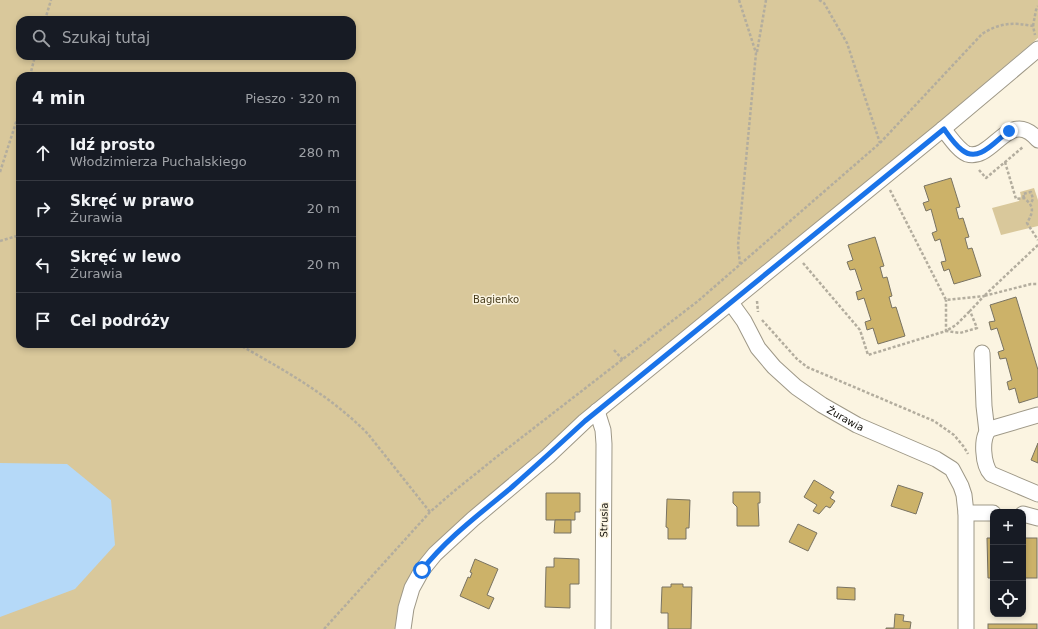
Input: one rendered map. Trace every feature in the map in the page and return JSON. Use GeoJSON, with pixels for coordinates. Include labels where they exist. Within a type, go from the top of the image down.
{"type":"FeatureCollection","features":[{"type":"Feature","properties":{"kind":"street"},"geometry":{"type":"LineString","coordinates":[[403,629],[406,608],[412,588],[422,570],[435,554],[467,524],[548,456],[575,430],[944,129],[1038,49]]}},
{"type":"Feature","properties":{"kind":"street"},"geometry":{"type":"LineString","coordinates":[[944,129],[960,149],[971,154],[984,151],[1006,133],[1018,129],[1028,132],[1033,143]]}},
{"type":"Feature","properties":{"kind":"street","name":"Żurawia"},"geometry":{"type":"LineString","coordinates":[[731,303],[744,321],[758,348],[774,367],[796,387],[817,402],[857,425],[931,456],[952,469],[964,495],[966,513],[966,629]]}},
{"type":"Feature","properties":{"kind":"street"},"geometry":{"type":"LineString","coordinates":[[982,353],[984,406],[987,432],[984,439],[985,464],[988,471],[995,476],[1038,494]]}},
{"type":"Feature","properties":{"kind":"street","name":"Strusia"},"geometry":{"type":"LineString","coordinates":[[597,412],[603,430],[604,444],[603,629]]}},
{"type":"Feature","properties":{"kind":"street"},"geometry":{"type":"LineString","coordinates":[[987,432],[994,428],[1038,415]]}},
{"type":"Feature","properties":{"kind":"street"},"geometry":{"type":"LineString","coordinates":[[966,513],[990,513]]}},
{"type":"Feature","properties":{"kind":"street"},"geometry":{"type":"LineString","coordinates":[[1026,515],[1038,518]]}},
{"type":"Feature","properties":{"kind":"path"},"geometry":{"type":"LineString","coordinates":[[46,16],[51,0]]}},
{"type":"Feature","properties":{"kind":"path"},"geometry":{"type":"LineString","coordinates":[[739,0],[756,53]]}},
{"type":"Feature","properties":{"kind":"path"},"geometry":{"type":"LineString","coordinates":[[740,264],[738,244],[756,53],[766,0]]}},
{"type":"Feature","properties":{"kind":"path"},"geometry":{"type":"LineString","coordinates":[[819,0],[824,2],[847,43],[880,143]]}},
{"type":"Feature","properties":{"kind":"path"},"geometry":{"type":"LineString","coordinates":[[1038,6],[1032,26],[1038,40]]}},
{"type":"Feature","properties":{"kind":"path"},"geometry":{"type":"LineString","coordinates":[[324,629],[430,512],[486,465],[698,301],[880,143],[982,34],[992,28],[1005,24],[1021,23],[1032,26]]}},
{"type":"Feature","properties":{"kind":"path"},"geometry":{"type":"LineString","coordinates":[[31,72],[34,60]]}},
{"type":"Feature","properties":{"kind":"path"},"geometry":{"type":"LineString","coordinates":[[0,172],[16,122]]}},
{"type":"Feature","properties":{"kind":"path"},"geometry":{"type":"LineString","coordinates":[[1031,203],[1024,198],[1016,199],[1005,162],[1033,143]]}},
{"type":"Feature","properties":{"kind":"path"},"geometry":{"type":"LineString","coordinates":[[888,186],[946,300],[946,331]]}},
{"type":"Feature","properties":{"kind":"path"},"geometry":{"type":"LineString","coordinates":[[1024,198],[1023,194],[1031,192],[1033,199],[1031,203],[1033,211],[1027,223],[1038,240]]}},
{"type":"Feature","properties":{"kind":"path"},"geometry":{"type":"LineString","coordinates":[[0,241],[16,237]]}},
{"type":"Feature","properties":{"kind":"path"},"geometry":{"type":"LineString","coordinates":[[800,259],[860,330],[868,355],[946,331],[956,325],[1038,244]]}},
{"type":"Feature","properties":{"kind":"path"},"geometry":{"type":"LineString","coordinates":[[946,300],[984,296],[1031,284],[1038,284]]}},
{"type":"Feature","properties":{"kind":"path"},"geometry":{"type":"LineString","coordinates":[[757,298],[759,316],[802,363],[813,370],[948,429],[960,440],[969,458]]}},
{"type":"Feature","properties":{"kind":"path"},"geometry":{"type":"LineString","coordinates":[[946,331],[960,333],[977,328],[970,311]]}},
{"type":"Feature","properties":{"kind":"path"},"geometry":{"type":"LineString","coordinates":[[245,348],[311,387],[358,424],[368,434],[430,512]]}},
{"type":"Feature","properties":{"kind":"path"},"geometry":{"type":"LineString","coordinates":[[614,350],[623,360]]}},
{"type":"Feature","properties":{"kind":"green space","name":"Bagienko"},"geometry":{"type":"Polygon","coordinates":[[[0,0],[1038,0],[1038,38],[918,140],[747,278],[748,280],[569,425],[567,431],[435,546],[396,629],[0,629],[0,0]]]}},
{"type":"Feature","properties":{"kind":"green space"},"geometry":{"type":"Polygon","coordinates":[[[1034,188],[1038,200],[1038,226],[1001,235],[992,208],[1019,201],[1021,196],[1020,192],[1034,188]]]}},
{"type":"Feature","properties":{"kind":"water"},"geometry":{"type":"Polygon","coordinates":[[[0,463],[67,464],[111,500],[115,545],[75,589],[0,617],[0,463]]]}},
{"type":"Feature","properties":{"kind":"building"},"geometry":{"type":"Polygon","coordinates":[[[951,178],[960,207],[956,208],[959,219],[963,218],[969,237],[965,238],[968,249],[972,248],[981,276],[954,284],[949,269],[944,271],[941,262],[946,261],[940,239],[935,241],[932,233],[937,231],[931,209],[926,211],[923,203],[929,201],[924,186],[951,178]]]}},
{"type":"Feature","properties":{"kind":"building"},"geometry":{"type":"Polygon","coordinates":[[[875,237],[884,266],[880,267],[883,278],[887,277],[892,296],[889,297],[892,308],[896,307],[905,336],[878,344],[873,328],[867,330],[865,322],[871,320],[864,298],[858,300],[856,292],[862,290],[855,269],[850,270],[847,262],[853,260],[848,245],[875,237]]]}},
{"type":"Feature","properties":{"kind":"building"},"geometry":{"type":"Polygon","coordinates":[[[1016,297],[1038,370],[1038,397],[1019,403],[1015,388],[1009,390],[1007,382],[1012,380],[1006,358],[1000,359],[998,352],[1004,350],[997,328],[991,330],[989,322],[995,321],[990,305],[1016,297]]]}},
{"type":"Feature","properties":{"kind":"building"},"geometry":{"type":"Polygon","coordinates":[[[1038,443],[1038,463],[1031,460],[1038,443]]]}},
{"type":"Feature","properties":{"kind":"building"},"geometry":{"type":"Polygon","coordinates":[[[814,480],[834,492],[830,498],[835,501],[830,508],[826,506],[819,514],[813,511],[817,505],[804,497],[814,480]]]}},
{"type":"Feature","properties":{"kind":"building"},"geometry":{"type":"Polygon","coordinates":[[[898,485],[923,493],[916,514],[891,506],[898,485]]]}},
{"type":"Feature","properties":{"kind":"building"},"geometry":{"type":"Polygon","coordinates":[[[733,492],[760,492],[760,503],[758,503],[759,526],[737,526],[737,507],[733,503],[733,492]]]}},
{"type":"Feature","properties":{"kind":"building"},"geometry":{"type":"Polygon","coordinates":[[[546,493],[580,493],[580,512],[575,512],[575,520],[546,520],[546,493]]]}},
{"type":"Feature","properties":{"kind":"building"},"geometry":{"type":"Polygon","coordinates":[[[667,499],[690,500],[689,528],[686,528],[686,539],[668,539],[668,528],[666,527],[667,499]]]}},
{"type":"Feature","properties":{"kind":"building"},"geometry":{"type":"Polygon","coordinates":[[[555,520],[571,520],[571,533],[554,533],[555,520]]]}},
{"type":"Feature","properties":{"kind":"building"},"geometry":{"type":"Polygon","coordinates":[[[798,524],[817,533],[808,551],[789,542],[798,524]]]}},
{"type":"Feature","properties":{"kind":"building"},"geometry":{"type":"Polygon","coordinates":[[[987,538],[990,538],[990,578],[988,578],[987,538]]]}},
{"type":"Feature","properties":{"kind":"building"},"geometry":{"type":"Polygon","coordinates":[[[1026,538],[1037,538],[1037,578],[1026,578],[1026,538]]]}},
{"type":"Feature","properties":{"kind":"building"},"geometry":{"type":"Polygon","coordinates":[[[554,558],[579,559],[579,584],[570,584],[570,608],[545,607],[546,567],[554,567],[554,558]]]}},
{"type":"Feature","properties":{"kind":"building"},"geometry":{"type":"Polygon","coordinates":[[[475,559],[498,569],[487,595],[494,598],[489,609],[460,596],[468,577],[470,578],[472,573],[470,572],[475,559]]]}},
{"type":"Feature","properties":{"kind":"building"},"geometry":{"type":"Polygon","coordinates":[[[671,584],[683,584],[683,587],[692,587],[691,629],[668,629],[668,613],[661,613],[662,587],[671,587],[671,584]]]}},
{"type":"Feature","properties":{"kind":"building"},"geometry":{"type":"Polygon","coordinates":[[[837,587],[855,588],[855,600],[837,599],[837,587]]]}},
{"type":"Feature","properties":{"kind":"building"},"geometry":{"type":"Polygon","coordinates":[[[895,614],[904,615],[903,621],[911,622],[910,629],[886,629],[894,628],[895,614]]]}},
{"type":"Feature","properties":{"kind":"building"},"geometry":{"type":"Polygon","coordinates":[[[988,624],[1037,624],[1037,629],[988,629],[988,624]]]}},
{"type":"Feature","properties":{"kind":"route"},"geometry":{"type":"LineString","coordinates":[[422,570],[435,554],[456,534],[548,456],[585,421],[731,303],[884,176],[944,129],[960,149],[971,154],[984,151],[1009,131]]}}]}
